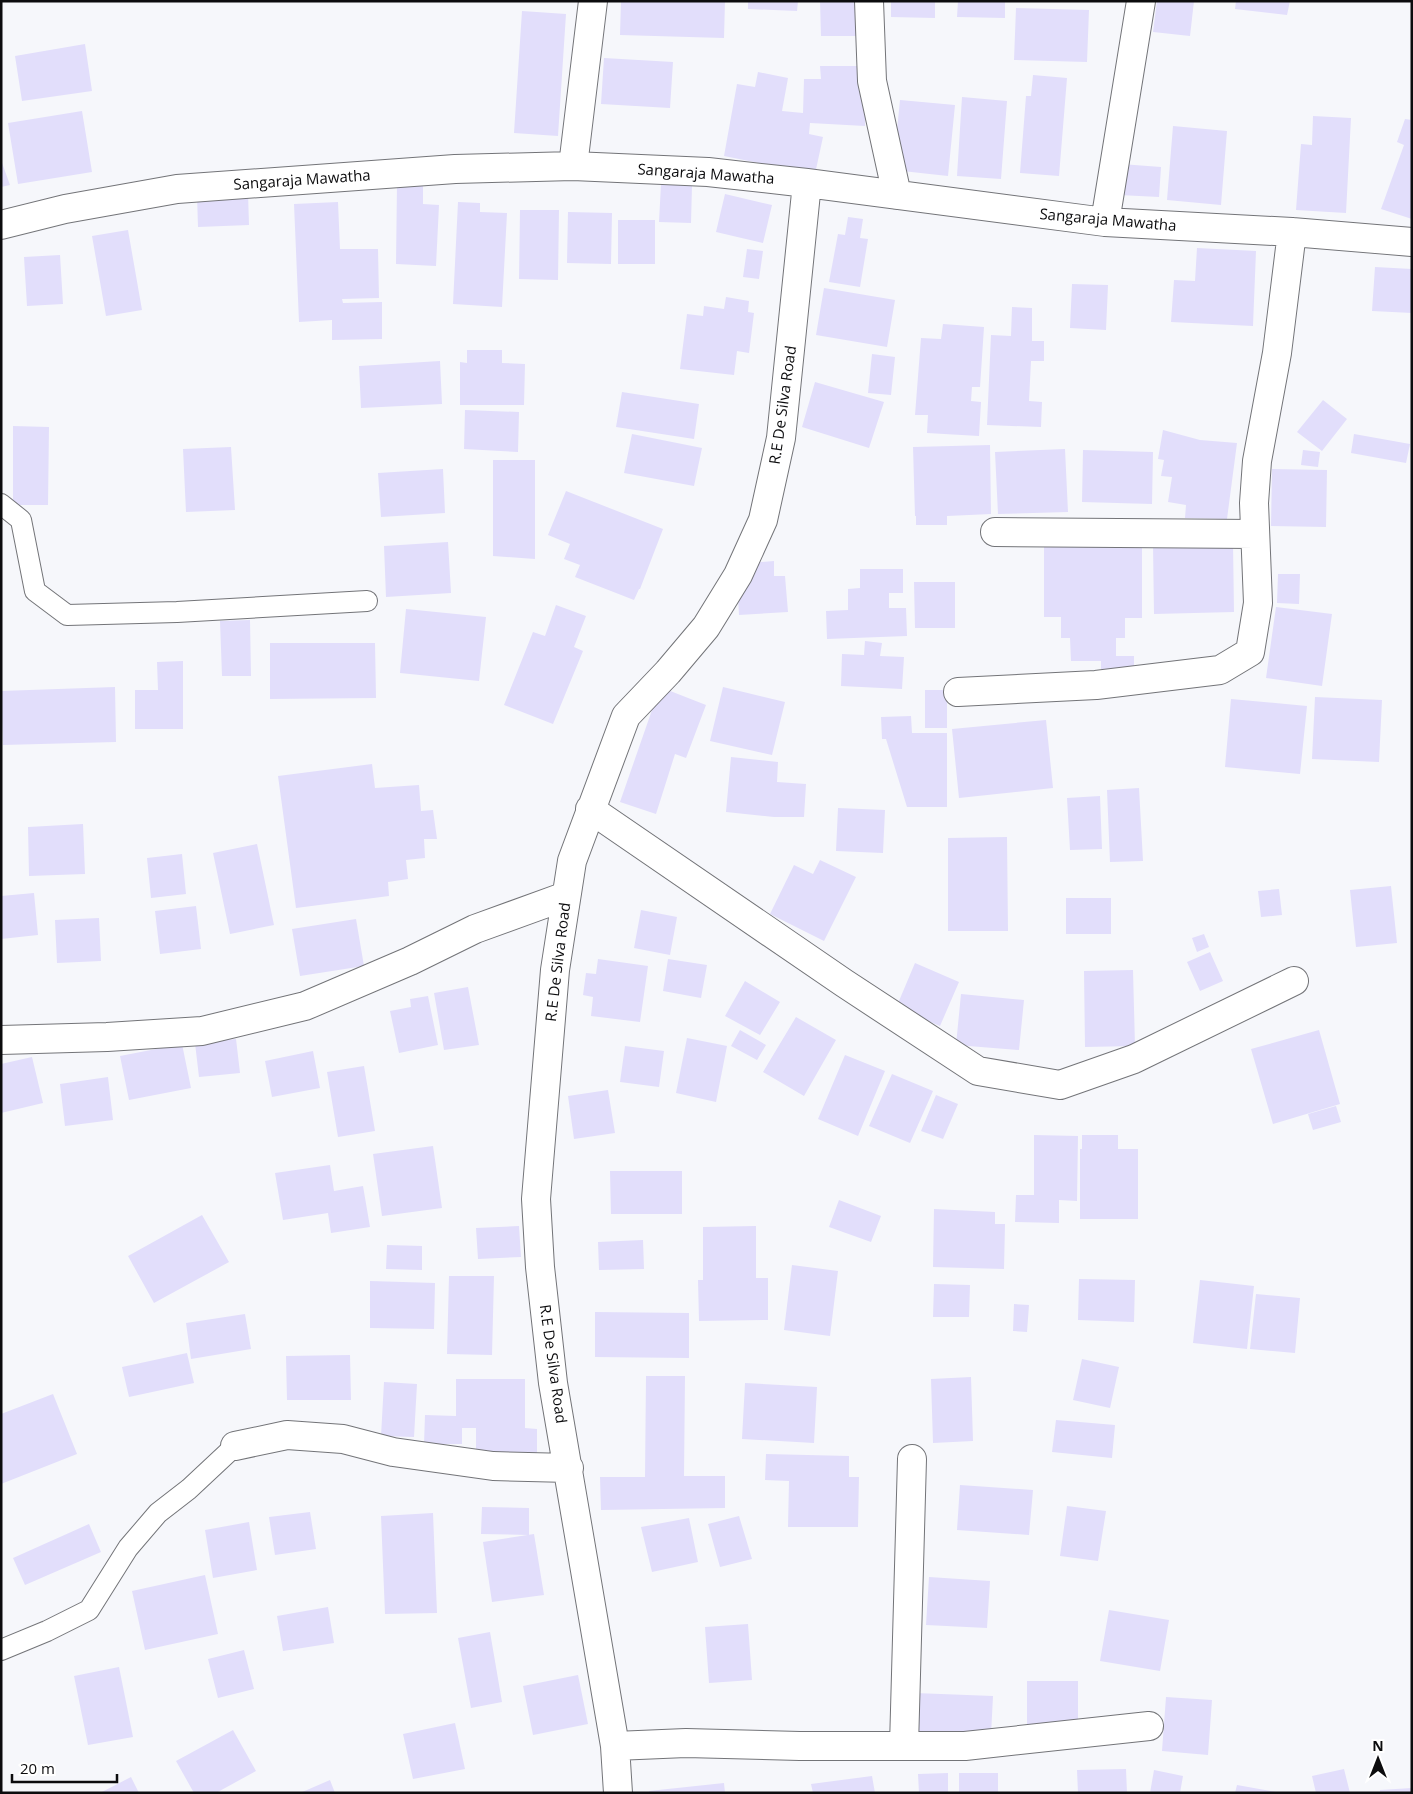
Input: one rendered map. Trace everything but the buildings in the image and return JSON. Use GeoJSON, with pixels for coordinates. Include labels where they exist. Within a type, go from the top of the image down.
{"type":"FeatureCollection","features":[{"type":"Feature","properties":{"kind":"street"},"geometry":{"type":"LineString","coordinates":[[573,166],[593,1]]}},
{"type":"Feature","properties":{"kind":"street"},"geometry":{"type":"LineString","coordinates":[[869,1],[872,81],[897,195]]}},
{"type":"Feature","properties":{"kind":"street"},"geometry":{"type":"LineString","coordinates":[[1105,222],[1141,1]]}},
{"type":"Feature","properties":{"kind":"street","name":"Sangaraja Mawatha"},"geometry":{"type":"LineString","coordinates":[[1,225],[65,209],[177,189],[455,169],[573,166],[708,172],[1105,222],[1292,232],[1412,242]]}},
{"type":"Feature","properties":{"kind":"street","name":"R.E De Silva Road"},"geometry":{"type":"LineString","coordinates":[[618,1793],[615,1746],[553,1383],[540,1267],[536,1199],[555,970],[572,861],[590,808],[626,716],[668,672],[706,627],[738,575],[763,520],[781,438],[807,183]]}},
{"type":"Feature","properties":{"kind":"street"},"geometry":{"type":"LineString","coordinates":[[958,692],[1096,685],[1220,670],[1250,652],[1258,603],[1254,503],[1257,461],[1277,352],[1292,232]]}},
{"type":"Feature","properties":{"kind":"street"},"geometry":{"type":"LineString","coordinates":[[995,532],[1255,534]]}},
{"type":"Feature","properties":{"kind":"street"},"geometry":{"type":"LineString","coordinates":[[590,808],[844,983],[978,1071],[1060,1085],[1134,1059],[1294,981]]}},
{"type":"Feature","properties":{"kind":"street"},"geometry":{"type":"LineString","coordinates":[[1,1040],[107,1037],[202,1031],[305,1006],[410,961],[475,929],[566,896]]}},
{"type":"Feature","properties":{"kind":"street"},"geometry":{"type":"LineString","coordinates":[[235,1446],[287,1435],[344,1439],[393,1452],[493,1466],[569,1468]]}},
{"type":"Feature","properties":{"kind":"street"},"geometry":{"type":"LineString","coordinates":[[904,1746],[912,1460]]}},
{"type":"Feature","properties":{"kind":"street"},"geometry":{"type":"LineString","coordinates":[[615,1746],[686,1743],[800,1746],[965,1746],[1149,1726]]}},
{"type":"Feature","properties":{"kind":"lane"},"geometry":{"type":"LineString","coordinates":[[1,504],[21,520],[35,591],[67,615],[177,612],[367,601]]}},
{"type":"Feature","properties":{"kind":"lane"},"geometry":{"type":"LineString","coordinates":[[1,1650],[47,1631],[89,1610],[128,1548],[158,1513],[189,1489],[235,1446]]}}]}
